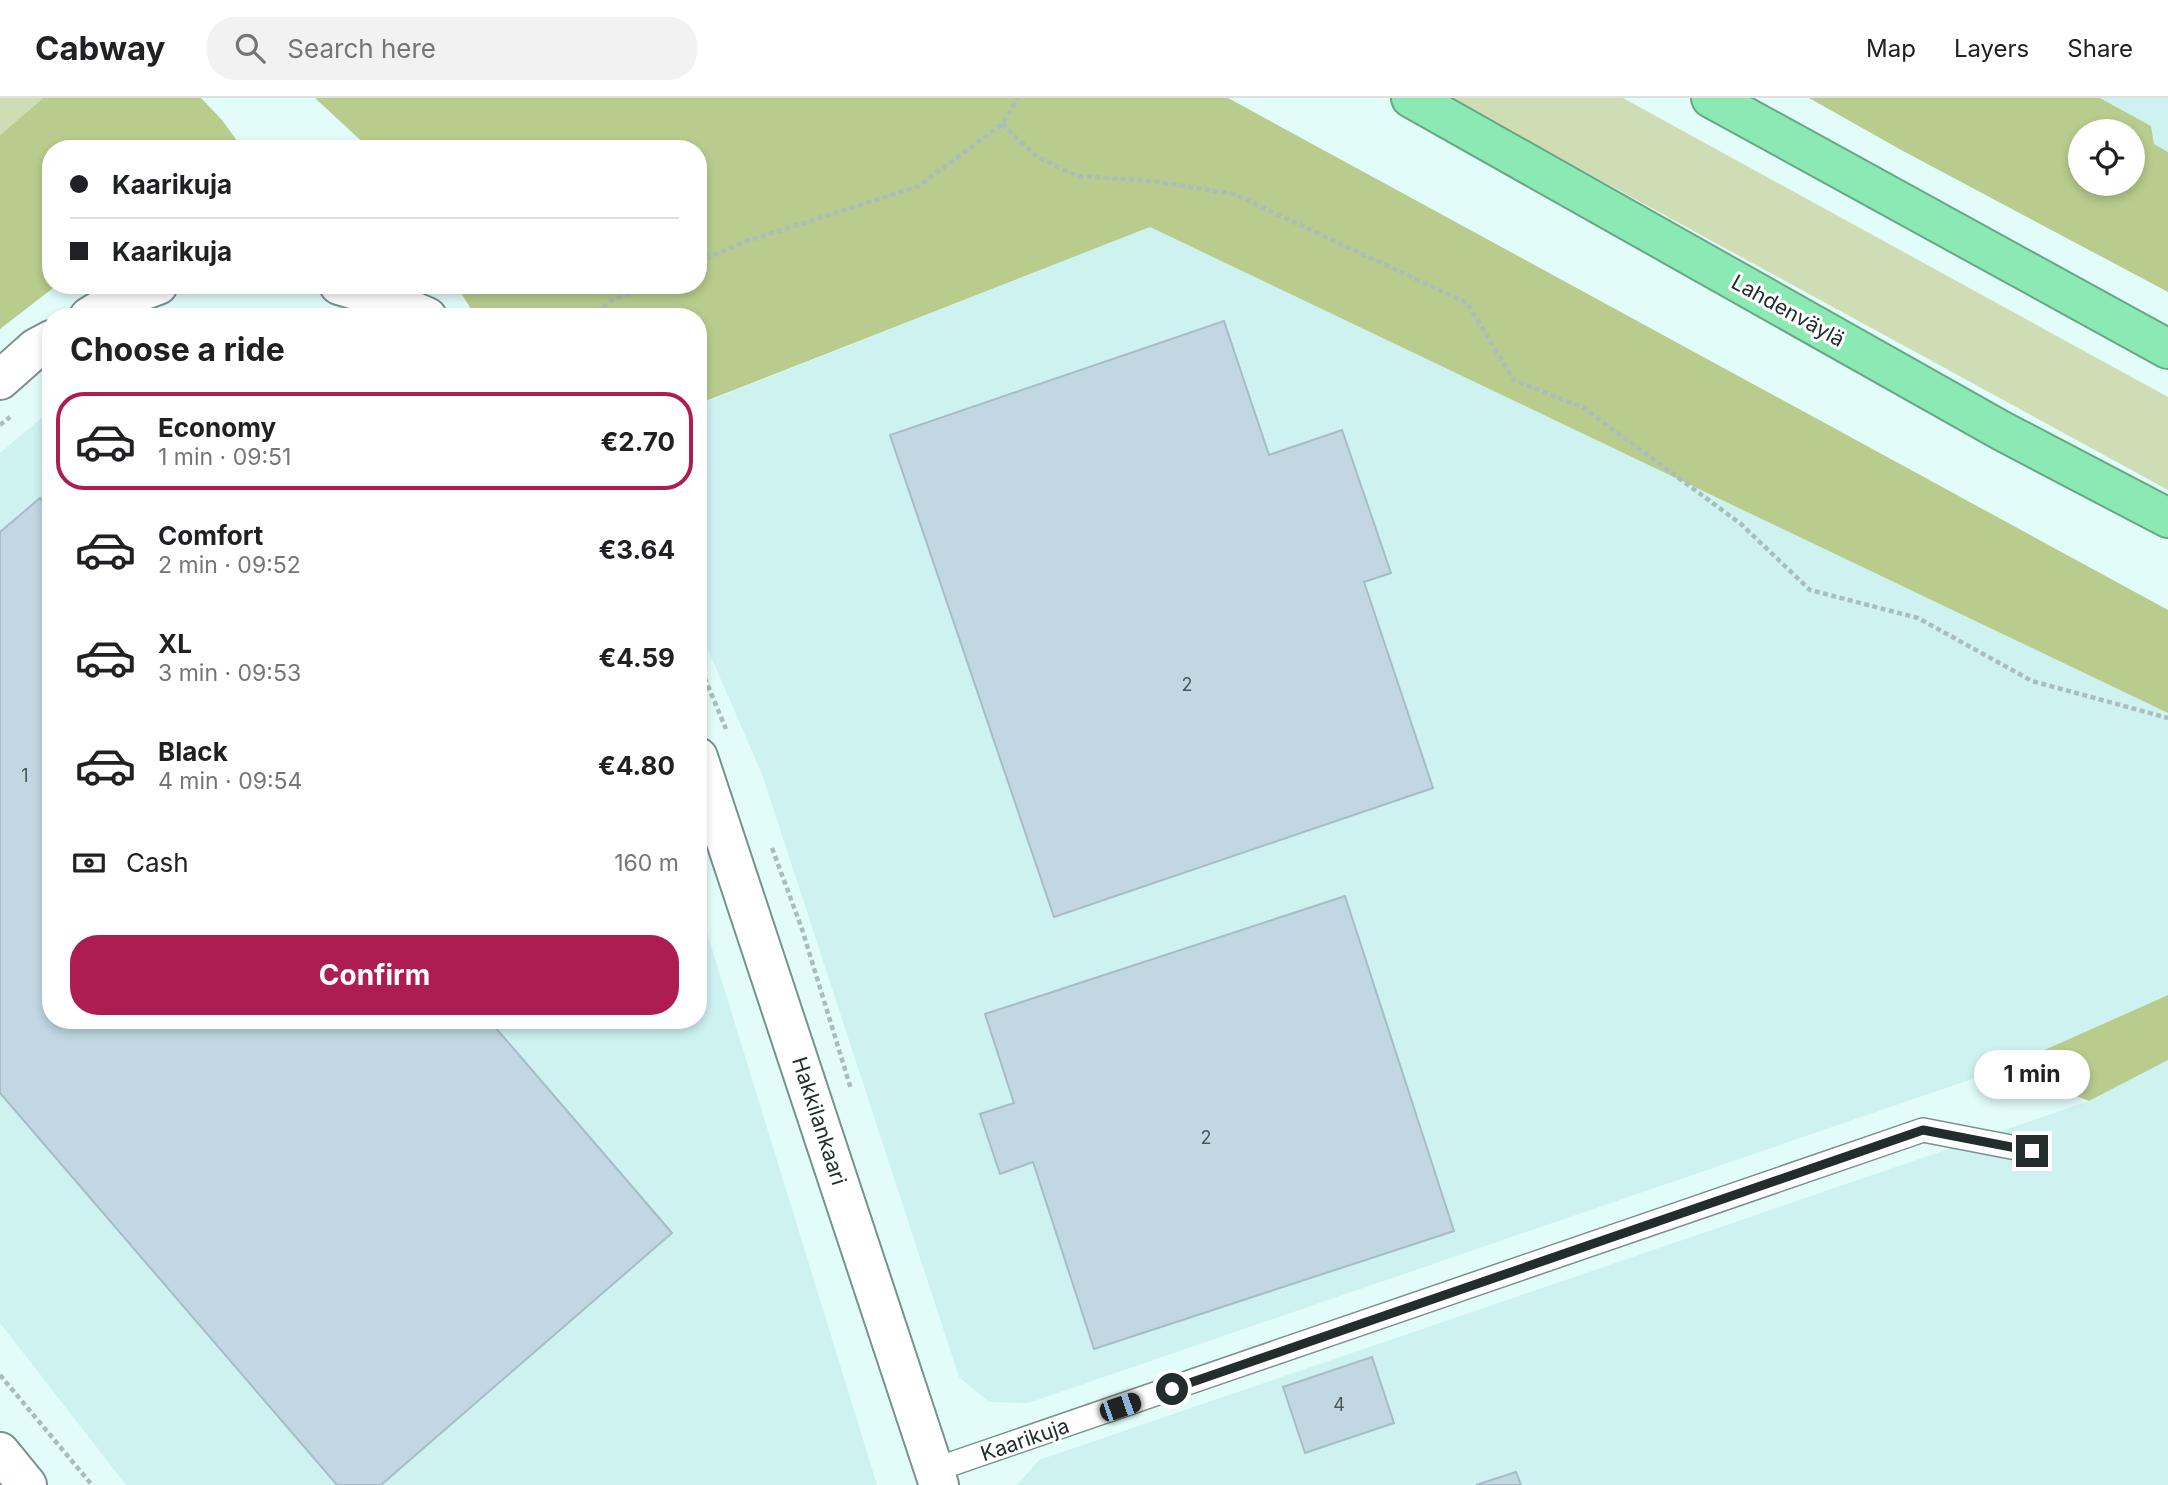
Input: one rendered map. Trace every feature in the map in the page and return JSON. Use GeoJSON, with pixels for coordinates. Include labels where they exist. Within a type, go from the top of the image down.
{"type":"FeatureCollection","features":[{"type":"Feature","properties":{"kind":"highway","name":"Lahdenväylä"},"geometry":{"type":"LineString","coordinates":[[1411,98],[2002,431],[2168,518]]}},
{"type":"Feature","properties":{"kind":"highway"},"geometry":{"type":"LineString","coordinates":[[1711,98],[2168,349]]}},
{"type":"Feature","properties":{"kind":"street"},"geometry":{"type":"LineString","coordinates":[[104,308],[134,294]]}},
{"type":"Feature","properties":{"kind":"street"},"geometry":{"type":"LineString","coordinates":[[369,294],[406,308]]}},
{"type":"Feature","properties":{"kind":"street"},"geometry":{"type":"LineString","coordinates":[[0,380],[42,345]]}},
{"type":"Feature","properties":{"kind":"street","name":"Hakkilankaari"},"geometry":{"type":"LineString","coordinates":[[707,784],[937,1478]]}},
{"type":"Feature","properties":{"kind":"street"},"geometry":{"type":"LineString","coordinates":[[0,1452],[27,1485]]}},
{"type":"Feature","properties":{"kind":"lane","name":"Kaarikuja"},"geometry":{"type":"LineString","coordinates":[[937,1478],[1923,1130],[2032,1151]]}},
{"type":"Feature","properties":{"kind":"path"},"geometry":{"type":"LineString","coordinates":[[707,258],[744,242],[919,186],[1002,124],[1018,98]]}},
{"type":"Feature","properties":{"kind":"path"},"geometry":{"type":"LineString","coordinates":[[1002,124],[1036,156],[1077,176],[1152,181],[1234,194],[1467,303],[1514,380],[1584,408],[1741,524],[1810,590],[1918,618],[2032,681],[2168,718]]}},
{"type":"Feature","properties":{"kind":"path"},"geometry":{"type":"LineString","coordinates":[[601,308],[626,294]]}},
{"type":"Feature","properties":{"kind":"path"},"geometry":{"type":"LineString","coordinates":[[0,1375],[92,1485]]}},
{"type":"Feature","properties":{"kind":"shaded area"},"geometry":{"type":"Polygon","coordinates":[[[2100,98],[2168,98],[2168,152],[2154,144],[2151,126],[2145,123],[2145,119],[2138,119],[2100,98]]]}},
{"type":"Feature","properties":{"kind":"shaded area"},"geometry":{"type":"Polygon","coordinates":[[[1150,227],[2168,713],[2168,995],[2004,1068],[1028,1403],[989,1402],[959,1377],[762,774],[707,648],[707,401],[1150,227]]]}},
{"type":"Feature","properties":{"kind":"shaded area"},"geometry":{"type":"Polygon","coordinates":[[[42,418],[42,1029],[707,1029],[707,933],[877,1485],[126,1485],[0,1323],[0,453],[42,418]]]}},
{"type":"Feature","properties":{"kind":"shaded area"},"geometry":{"type":"Polygon","coordinates":[[[2168,1060],[2168,1485],[1017,1485],[1039,1460],[2089,1101],[2168,1060]]]}},
{"type":"Feature","properties":{"kind":"green space"},"geometry":{"type":"Polygon","coordinates":[[[0,98],[43,98],[0,135],[0,98]]]}},
{"type":"Feature","properties":{"kind":"green space"},"geometry":{"type":"Polygon","coordinates":[[[43,98],[201,98],[236,140],[42,140],[42,294],[45,294],[0,329],[0,135],[43,98]]]}},
{"type":"Feature","properties":{"kind":"green space"},"geometry":{"type":"Polygon","coordinates":[[[315,98],[1228,98],[2168,610],[2168,713],[1150,227],[707,400],[707,308],[470,308],[462,294],[707,294],[707,140],[360,140],[315,98]]]}},
{"type":"Feature","properties":{"kind":"green space"},"geometry":{"type":"Polygon","coordinates":[[[1450,98],[1623,98],[2168,397],[2168,490],[1450,98]]]}},
{"type":"Feature","properties":{"kind":"green space"},"geometry":{"type":"Polygon","coordinates":[[[1809,98],[2100,98],[2138,119],[2068,119],[2068,196],[2145,196],[2145,123],[2151,126],[2154,144],[2168,152],[2168,292],[1809,98]]]}},
{"type":"Feature","properties":{"kind":"green space"},"geometry":{"type":"Polygon","coordinates":[[[2168,995],[2168,1060],[2089,1101],[2004,1068],[2168,995]]]}},
{"type":"Feature","properties":{"kind":"building"},"geometry":{"type":"Polygon","coordinates":[[[1224,321],[1269,455],[1342,430],[1391,573],[1364,582],[1433,788],[1054,917],[890,435],[1224,321]]]}},
{"type":"Feature","properties":{"kind":"building"},"geometry":{"type":"Polygon","coordinates":[[[40,498],[42,500],[42,1029],[497,1029],[672,1233],[381,1485],[337,1485],[0,1093],[0,532],[40,498]]]}},
{"type":"Feature","properties":{"kind":"building"},"geometry":{"type":"Polygon","coordinates":[[[1345,896],[1454,1231],[1094,1349],[1033,1162],[1000,1174],[980,1114],[1014,1103],[985,1014],[1345,896]]]}},
{"type":"Feature","properties":{"kind":"building"},"geometry":{"type":"Polygon","coordinates":[[[1372,1357],[1394,1423],[1305,1453],[1283,1387],[1372,1357]]]}},
{"type":"Feature","properties":{"kind":"building"},"geometry":{"type":"Polygon","coordinates":[[[1516,1472],[1521,1485],[1476,1485],[1516,1472]]]}},
{"type":"Feature","properties":{"kind":"route"},"geometry":{"type":"LineString","coordinates":[[1172,1389],[1923,1130],[2032,1151]]}}]}
